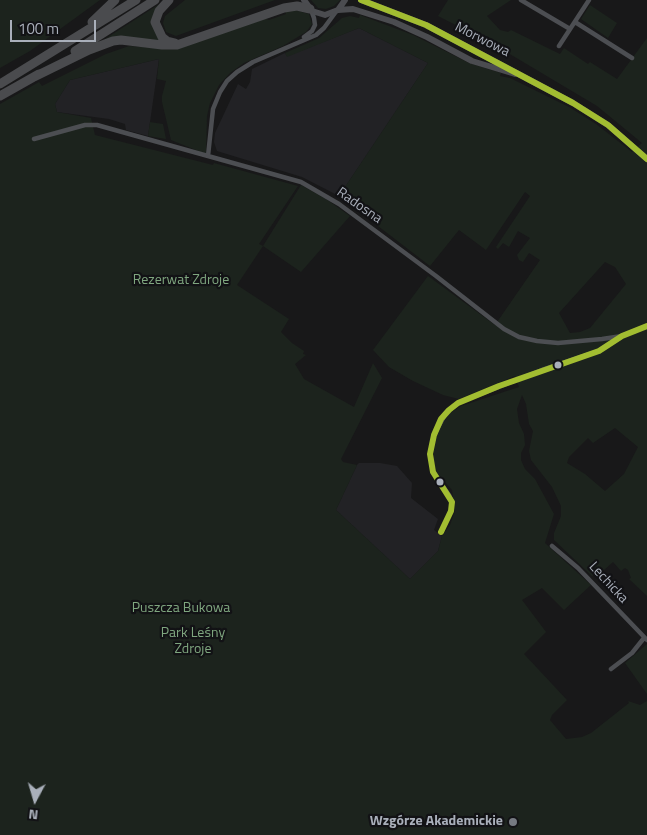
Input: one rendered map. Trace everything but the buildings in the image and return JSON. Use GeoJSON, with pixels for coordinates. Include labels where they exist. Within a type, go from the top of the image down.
{"type":"FeatureCollection","features":[{"type":"Feature","properties":{"kind":"highway"},"geometry":{"type":"LineString","coordinates":[[67,44],[115,0]]}},
{"type":"Feature","properties":{"kind":"highway"},"geometry":{"type":"LineString","coordinates":[[0,84],[136,0]]}},
{"type":"Feature","properties":{"kind":"highway"},"geometry":{"type":"LineString","coordinates":[[34,77],[155,0]]}},
{"type":"Feature","properties":{"kind":"highway"},"geometry":{"type":"LineString","coordinates":[[170,0],[156,16],[157,28],[162,37],[167,41],[185,42]]}},
{"type":"Feature","properties":{"kind":"highway"},"geometry":{"type":"LineString","coordinates":[[260,16],[288,0]]}},
{"type":"Feature","properties":{"kind":"highway"},"geometry":{"type":"LineString","coordinates":[[0,96],[89,50],[115,40],[166,45],[185,42],[294,6],[304,6],[310,9]]}},
{"type":"Feature","properties":{"kind":"main road"},"geometry":{"type":"LineString","coordinates":[[304,0],[310,9]]}},
{"type":"Feature","properties":{"kind":"main road"},"geometry":{"type":"LineString","coordinates":[[337,11],[345,0]]}},
{"type":"Feature","properties":{"kind":"main road","name":"Morwowa"},"geometry":{"type":"LineString","coordinates":[[361,0],[426,25],[534,82],[595,116],[647,159]]}},
{"type":"Feature","properties":{"kind":"main road","name":"Morwowa"},"geometry":{"type":"LineString","coordinates":[[310,9],[322,15],[353,9],[394,22],[472,60],[534,82]]}},
{"type":"Feature","properties":{"kind":"street"},"geometry":{"type":"LineString","coordinates":[[521,0],[570,29]]}},
{"type":"Feature","properties":{"kind":"street"},"geometry":{"type":"LineString","coordinates":[[559,46],[589,0]]}},
{"type":"Feature","properties":{"kind":"street"},"geometry":{"type":"LineString","coordinates":[[293,44],[307,36],[314,28],[315,20],[310,9]]}},
{"type":"Feature","properties":{"kind":"street"},"geometry":{"type":"LineString","coordinates":[[208,156],[213,109],[224,85],[236,72],[246,66],[320,32],[337,11]]}},
{"type":"Feature","properties":{"kind":"street"},"geometry":{"type":"LineString","coordinates":[[575,22],[632,58]]}},
{"type":"Feature","properties":{"kind":"street","name":"Radosna"},"geometry":{"type":"LineString","coordinates":[[34,139],[85,125],[97,124],[301,182],[317,190],[365,223],[504,329],[519,338],[558,343],[622,336],[647,326]]}},
{"type":"Feature","properties":{"kind":"street"},"geometry":{"type":"LineString","coordinates":[[441,532],[451,511],[452,502],[450,495],[431,467],[430,454],[434,435],[446,413],[458,403],[542,370],[599,351],[622,336]]}},
{"type":"Feature","properties":{"kind":"street","name":"Lechicka"},"geometry":{"type":"LineString","coordinates":[[552,546],[578,568],[646,639]]}},
{"type":"Feature","properties":{"kind":"street"},"geometry":{"type":"LineString","coordinates":[[611,669],[632,653],[646,639]]}},
{"type":"Feature","properties":{"kind":"shaded area"},"geometry":{"type":"Polygon","coordinates":[[[359,28],[428,63],[339,196],[302,177],[217,151],[214,142],[215,133],[238,84],[246,89],[250,82],[252,69],[285,53],[287,56],[359,28]]]}},
{"type":"Feature","properties":{"kind":"shaded area"},"geometry":{"type":"Polygon","coordinates":[[[159,59],[148,136],[126,130],[125,124],[109,119],[57,112],[55,104],[70,80],[159,59]]]}},
{"type":"Feature","properties":{"kind":"shaded area"},"geometry":{"type":"Polygon","coordinates":[[[359,463],[380,463],[397,466],[412,483],[411,498],[438,519],[434,530],[442,536],[438,551],[410,579],[336,510],[359,463]]]}},
{"type":"Feature","properties":{"kind":"green space"},"geometry":{"type":"Polygon","coordinates":[[[0,0],[100,0],[30,51],[0,68],[0,0]]]}},
{"type":"Feature","properties":{"kind":"green space"},"geometry":{"type":"Polygon","coordinates":[[[185,0],[275,0],[176,36],[166,32],[163,23],[165,16],[185,0]]]}},
{"type":"Feature","properties":{"kind":"green space"},"geometry":{"type":"Polygon","coordinates":[[[311,0],[340,0],[334,6],[326,9],[318,8],[311,0]]]}},
{"type":"Feature","properties":{"kind":"green space","name":"Puszcza Bukowa"},"geometry":{"type":"Polygon","coordinates":[[[448,0],[511,0],[487,16],[500,30],[508,32],[511,30],[560,54],[564,48],[588,64],[590,62],[617,79],[647,38],[647,596],[629,579],[631,578],[628,570],[625,568],[621,571],[613,562],[604,570],[592,576],[554,540],[554,533],[561,516],[561,506],[552,487],[531,460],[529,451],[533,431],[529,424],[526,404],[522,395],[517,409],[525,445],[521,453],[521,460],[525,469],[535,479],[554,514],[545,543],[591,585],[564,610],[542,588],[522,600],[546,632],[524,654],[567,700],[552,715],[550,720],[566,739],[582,737],[591,733],[629,703],[628,701],[640,705],[647,701],[647,835],[0,835],[0,104],[39,82],[42,86],[106,54],[129,46],[174,49],[263,18],[269,20],[286,14],[285,10],[291,9],[309,14],[312,24],[306,32],[283,46],[244,63],[230,73],[219,85],[210,103],[207,116],[206,154],[171,140],[162,102],[166,81],[157,79],[159,59],[70,80],[55,104],[57,112],[91,118],[95,135],[213,165],[214,163],[298,186],[259,244],[263,246],[237,285],[289,319],[281,332],[304,351],[303,354],[306,355],[295,364],[304,379],[354,407],[373,363],[382,378],[341,459],[343,462],[357,465],[336,510],[410,579],[438,551],[442,536],[450,525],[455,511],[452,490],[437,473],[434,463],[437,435],[443,423],[450,413],[461,406],[519,387],[515,376],[459,399],[443,395],[389,367],[373,350],[428,276],[495,325],[540,260],[529,253],[523,262],[519,260],[517,255],[530,238],[518,231],[509,247],[503,243],[498,249],[496,247],[530,196],[525,192],[486,250],[459,230],[430,266],[339,196],[428,63],[359,28],[287,57],[285,53],[319,38],[342,18],[350,16],[359,18],[360,15],[413,35],[469,63],[501,73],[500,76],[510,78],[569,107],[596,124],[632,152],[642,143],[597,106],[493,44],[438,16],[448,0]],[[605,262],[559,313],[570,333],[590,328],[626,284],[615,267],[605,262]],[[615,428],[593,443],[588,438],[569,457],[567,463],[585,474],[605,491],[624,474],[638,447],[615,428]]]}},
{"type":"Feature","properties":{"kind":"green space"},"geometry":{"type":"Polygon","coordinates":[[[161,3],[159,9],[158,41],[105,39],[161,3]]]}},
{"type":"Feature","properties":{"kind":"green space"},"geometry":{"type":"Polygon","coordinates":[[[590,5],[617,23],[608,38],[581,19],[590,5]]]}},
{"type":"Feature","properties":{"kind":"green space"},"geometry":{"type":"Polygon","coordinates":[[[150,122],[163,124],[166,139],[148,136],[150,122]]]}},
{"type":"Feature","properties":{"kind":"green space"},"geometry":{"type":"Polygon","coordinates":[[[301,185],[326,199],[350,216],[301,272],[263,246],[301,185]]]}},
{"type":"Feature","properties":{"kind":"green space"},"geometry":{"type":"Polygon","coordinates":[[[647,644],[647,694],[625,663],[647,644]]]}},
{"type":"Feature","properties":{"kind":"transit line"},"geometry":{"type":"LineString","coordinates":[[361,0],[426,25],[573,103],[608,125],[647,159]]}},
{"type":"Feature","properties":{"kind":"transit line"},"geometry":{"type":"LineString","coordinates":[[441,532],[451,511],[452,502],[433,472],[430,454],[434,435],[441,419],[449,410],[458,403],[499,386],[599,351],[622,336],[647,326]]}},
{"type":"Feature","properties":{"kind":"place","name":"Wzgórze Akademickie"},"geometry":{"type":"Point","coordinates":[513,822]}},
{"type":"Feature","properties":{"kind":"park label","name":"Rezerwat Zdroje"},"geometry":{"type":"Point","coordinates":[181,281]}},
{"type":"Feature","properties":{"kind":"park label","name":"Park Leśny Zdroje"},"geometry":{"type":"Point","coordinates":[193,642]}}]}
